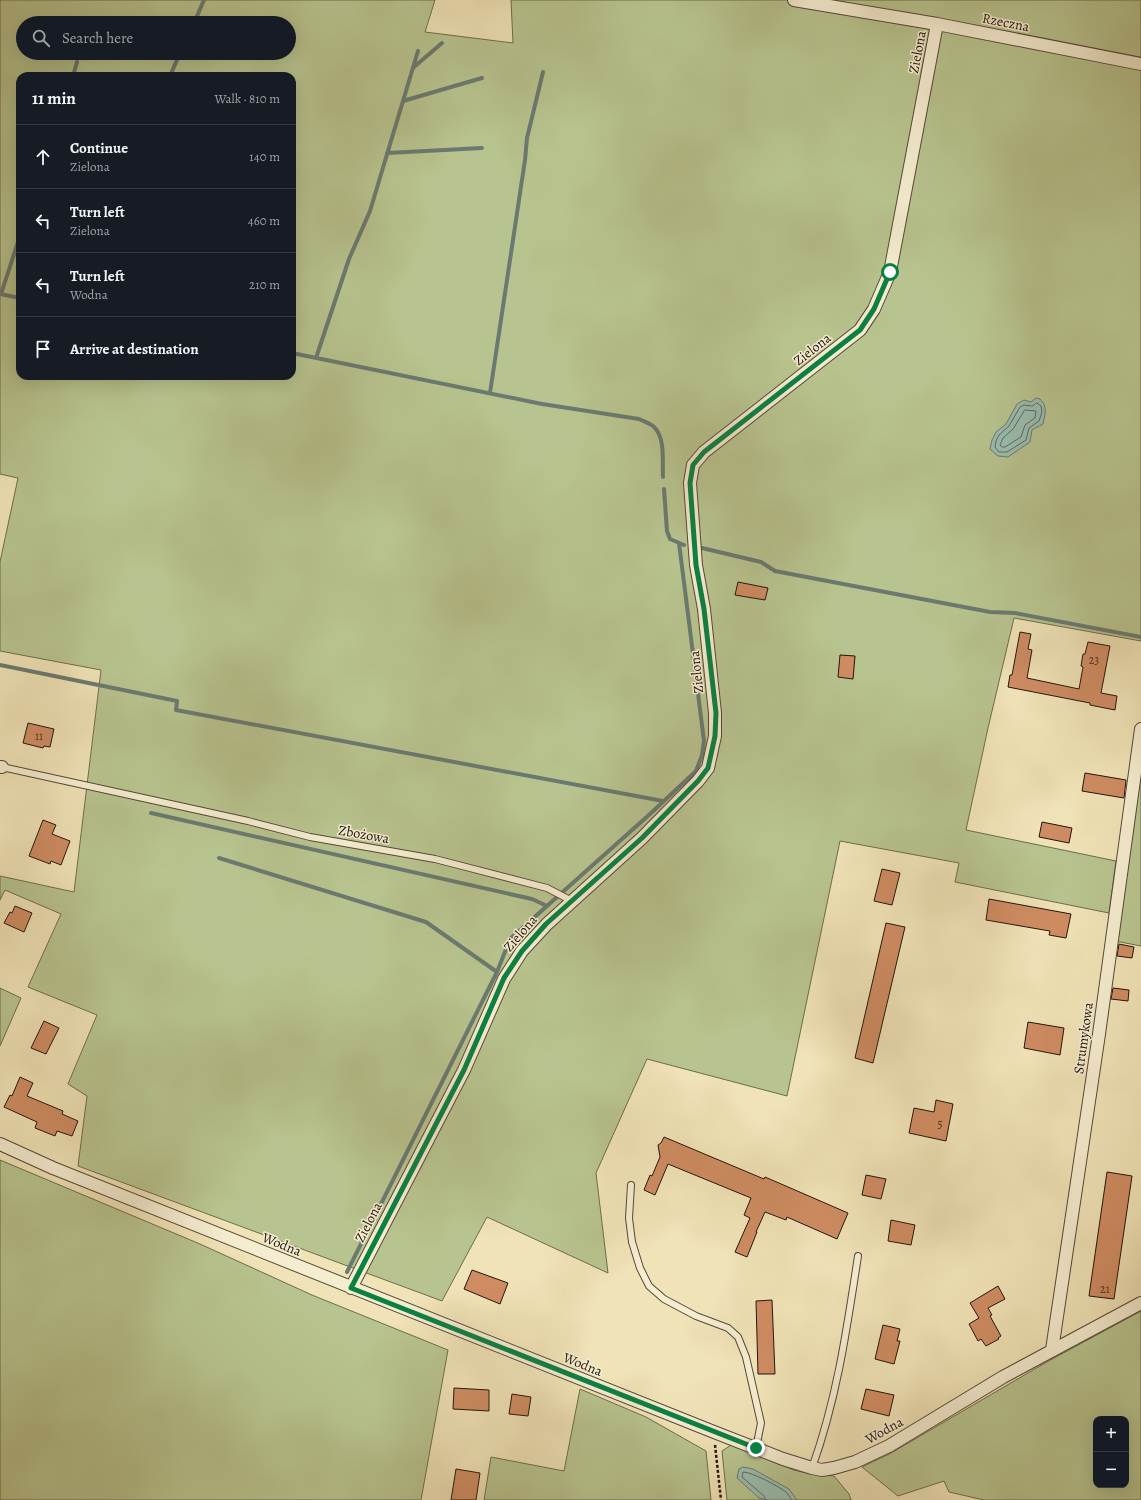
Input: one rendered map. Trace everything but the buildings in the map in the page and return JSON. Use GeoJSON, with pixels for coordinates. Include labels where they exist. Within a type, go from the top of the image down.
{"type":"FeatureCollection","features":[{"type":"Feature","properties":{"kind":"street","name":"Rzeczna"},"geometry":{"type":"LineString","coordinates":[[794,0],[937,24],[1141,64]]}},
{"type":"Feature","properties":{"kind":"street","name":"Zielona"},"geometry":{"type":"LineString","coordinates":[[351,1288],[464,1070],[504,978],[522,951],[546,924],[642,838],[698,781],[708,768],[715,736],[716,713],[704,609],[696,565],[690,483],[693,465],[704,452],[860,330],[874,309],[890,272],[937,24]]}},
{"type":"Feature","properties":{"kind":"street","name":"Strumykowa"},"geometry":{"type":"LineString","coordinates":[[1052,1350],[1099,1034],[1141,729]]}},
{"type":"Feature","properties":{"kind":"street","name":"Wodna"},"geometry":{"type":"LineString","coordinates":[[0,1144],[52,1168],[714,1432],[812,1468],[822,1470],[855,1462],[889,1446],[1003,1377],[1141,1303]]}},
{"type":"Feature","properties":{"kind":"lane","name":"Zbożowa"},"geometry":{"type":"LineString","coordinates":[[1,767],[248,821],[310,837],[435,859],[547,888],[572,901]]}},
{"type":"Feature","properties":{"kind":"lane"},"geometry":{"type":"LineString","coordinates":[[631,1184],[629,1218],[632,1242],[640,1268],[649,1286],[664,1299],[696,1316],[728,1328],[738,1337],[746,1357],[761,1423],[756,1448]]}},
{"type":"Feature","properties":{"kind":"lane"},"geometry":{"type":"LineString","coordinates":[[812,1468],[823,1438],[839,1375],[858,1256]]}},
{"type":"Feature","properties":{"kind":"path"},"geometry":{"type":"LineString","coordinates":[[714,1432],[721,1500]]}},
{"type":"Feature","properties":{"kind":"green space"},"geometry":{"type":"Polygon","coordinates":[[[0,0],[435,0],[425,32],[513,43],[511,0],[1141,0],[1141,641],[1014,618],[966,830],[1116,861],[1109,913],[955,882],[959,863],[840,841],[787,1096],[647,1059],[596,1173],[608,1273],[487,1217],[442,1301],[78,1166],[87,1096],[68,1084],[97,1015],[28,987],[61,914],[5,890],[0,900],[0,876],[74,892],[101,670],[0,651],[0,562],[18,478],[0,474],[0,0]]]}},
{"type":"Feature","properties":{"kind":"green space"},"geometry":{"type":"Polygon","coordinates":[[[1140,781],[1141,782],[1141,946],[1115,941],[1140,781]]]}},
{"type":"Feature","properties":{"kind":"green space"},"geometry":{"type":"Polygon","coordinates":[[[0,988],[21,998],[0,1046],[0,988]]]}},
{"type":"Feature","properties":{"kind":"green space"},"geometry":{"type":"Polygon","coordinates":[[[0,1160],[200,1244],[312,1295],[448,1350],[421,1500],[0,1500],[0,1160]]]}},
{"type":"Feature","properties":{"kind":"green space"},"geometry":{"type":"Polygon","coordinates":[[[1141,1311],[1141,1500],[984,1500],[949,1492],[944,1481],[898,1496],[862,1467],[891,1453],[1045,1363],[1141,1311]]]}},
{"type":"Feature","properties":{"kind":"green space"},"geometry":{"type":"Polygon","coordinates":[[[580,1389],[646,1417],[706,1451],[711,1500],[484,1500],[491,1457],[564,1471],[580,1389]]]}},
{"type":"Feature","properties":{"kind":"green space"},"geometry":{"type":"Polygon","coordinates":[[[731,1445],[794,1470],[811,1474],[834,1476],[849,1494],[851,1500],[727,1500],[722,1451],[731,1445]]]}},
{"type":"Feature","properties":{"kind":"water"},"geometry":{"type":"Polygon","coordinates":[[[1036,398],[1043,402],[1045,408],[1043,424],[1032,430],[1030,442],[1008,457],[998,456],[990,449],[996,432],[1006,424],[1017,404],[1024,400],[1031,402],[1036,398]]]}},
{"type":"Feature","properties":{"kind":"water"},"geometry":{"type":"Polygon","coordinates":[[[743,1467],[753,1469],[789,1489],[797,1500],[768,1500],[759,1498],[737,1478],[739,1469],[743,1467]]]}},
{"type":"Feature","properties":{"kind":"waterway"},"geometry":{"type":"LineString","coordinates":[[197,16],[204,0]]}},
{"type":"Feature","properties":{"kind":"waterway"},"geometry":{"type":"LineString","coordinates":[[414,67],[442,43]]}},
{"type":"Feature","properties":{"kind":"waterway"},"geometry":{"type":"LineString","coordinates":[[316,358],[349,259],[370,211],[418,51]]}},
{"type":"Feature","properties":{"kind":"waterway"},"geometry":{"type":"LineString","coordinates":[[172,72],[177,60]]}},
{"type":"Feature","properties":{"kind":"waterway"},"geometry":{"type":"LineString","coordinates":[[74,72],[77,62]]}},
{"type":"Feature","properties":{"kind":"waterway"},"geometry":{"type":"LineString","coordinates":[[490,393],[527,138],[543,72]]}},
{"type":"Feature","properties":{"kind":"waterway"},"geometry":{"type":"LineString","coordinates":[[403,101],[482,78]]}},
{"type":"Feature","properties":{"kind":"waterway"},"geometry":{"type":"LineString","coordinates":[[387,153],[482,148]]}},
{"type":"Feature","properties":{"kind":"waterway"},"geometry":{"type":"LineString","coordinates":[[1,294],[16,248]]}},
{"type":"Feature","properties":{"kind":"waterway"},"geometry":{"type":"LineString","coordinates":[[0,294],[16,297]]}},
{"type":"Feature","properties":{"kind":"waterway"},"geometry":{"type":"LineString","coordinates":[[296,354],[542,404],[639,419],[653,426],[660,436],[662,443],[663,477]]}},
{"type":"Feature","properties":{"kind":"waterway"},"geometry":{"type":"LineString","coordinates":[[664,489],[667,531],[670,539],[684,545]]}},
{"type":"Feature","properties":{"kind":"waterway"},"geometry":{"type":"LineString","coordinates":[[347,1272],[497,972],[510,939],[696,771],[702,755],[704,741],[679,543]]}},
{"type":"Feature","properties":{"kind":"waterway"},"geometry":{"type":"LineString","coordinates":[[702,548],[761,562],[775,571],[990,612],[1015,613],[1141,637]]}},
{"type":"Feature","properties":{"kind":"waterway"},"geometry":{"type":"LineString","coordinates":[[0,665],[177,701],[176,710],[663,801]]}},
{"type":"Feature","properties":{"kind":"waterway"},"geometry":{"type":"LineString","coordinates":[[151,813],[532,899],[547,906]]}},
{"type":"Feature","properties":{"kind":"waterway"},"geometry":{"type":"LineString","coordinates":[[219,858],[426,922],[497,972]]}},
{"type":"Feature","properties":{"kind":"route"},"geometry":{"type":"LineString","coordinates":[[756,1448],[351,1288],[464,1070],[504,978],[522,951],[546,924],[642,838],[698,781],[708,768],[715,736],[716,713],[704,609],[696,565],[690,483],[693,465],[704,452],[860,330],[874,309],[890,272]]}}]}
